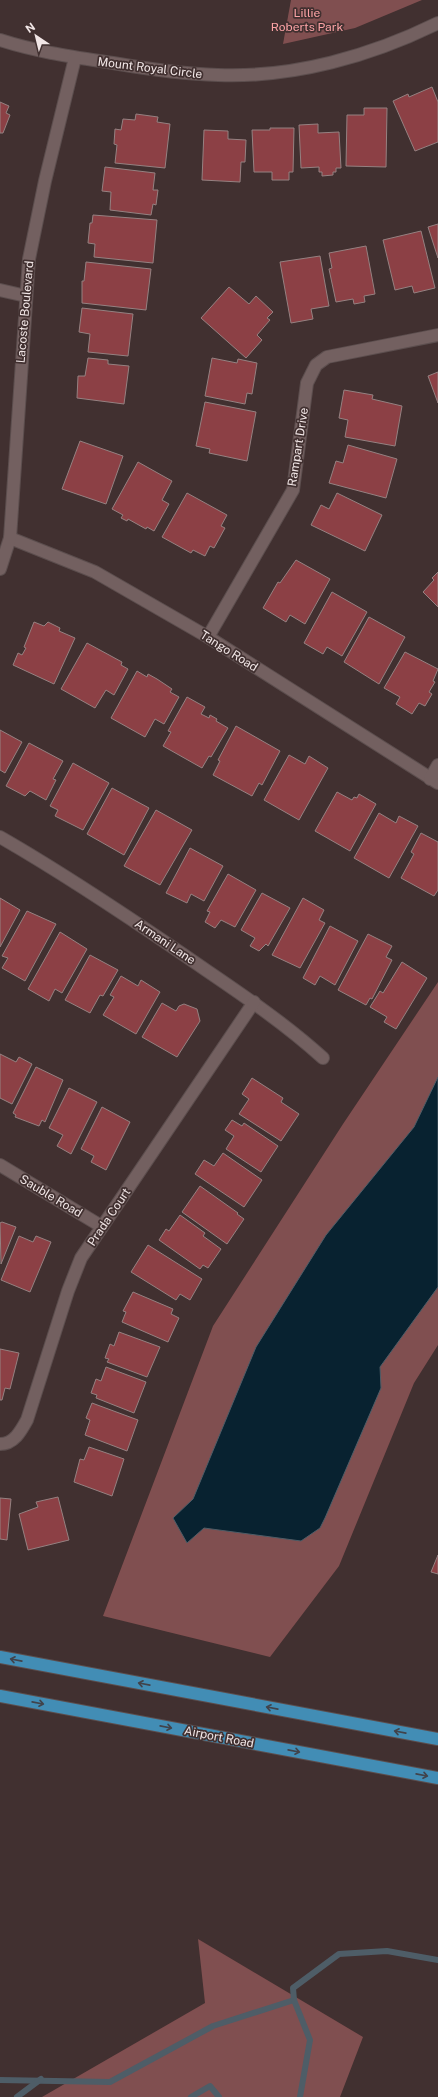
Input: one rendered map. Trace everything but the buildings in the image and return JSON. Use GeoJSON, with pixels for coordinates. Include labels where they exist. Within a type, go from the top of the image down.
{"type":"FeatureCollection","features":[{"type":"Feature","properties":{"kind":"main road"},"geometry":{"type":"LineString","coordinates":[[0,1658],[438,1739]]}},
{"type":"Feature","properties":{"kind":"main road","name":"Airport Road"},"geometry":{"type":"LineString","coordinates":[[0,1696],[438,1778]]}},
{"type":"Feature","properties":{"kind":"street","name":"Mount Royal Circle"},"geometry":{"type":"LineString","coordinates":[[0,40],[75,58],[168,72],[220,75],[261,74],[324,64],[367,53],[413,35],[438,23]]}},
{"type":"Feature","properties":{"kind":"street","name":"Lacoste Boulevard"},"geometry":{"type":"LineString","coordinates":[[0,569],[10,538],[29,259],[45,181],[75,58]]}},
{"type":"Feature","properties":{"kind":"street"},"geometry":{"type":"LineString","coordinates":[[0,290],[26,296]]}},
{"type":"Feature","properties":{"kind":"street","name":"Rampart Drive"},"geometry":{"type":"LineString","coordinates":[[208,637],[292,490],[307,383],[316,365],[327,357],[438,335]]}},
{"type":"Feature","properties":{"kind":"street","name":"Tango Road"},"geometry":{"type":"LineString","coordinates":[[10,538],[95,572],[208,637],[434,781]]}},
{"type":"Feature","properties":{"kind":"street"},"geometry":{"type":"LineString","coordinates":[[434,781],[438,765]]}},
{"type":"Feature","properties":{"kind":"street","name":"Armani Lane"},"geometry":{"type":"LineString","coordinates":[[0,837],[130,918],[254,1002],[294,1032],[323,1058]]}},
{"type":"Feature","properties":{"kind":"street","name":"Prada Court"},"geometry":{"type":"LineString","coordinates":[[0,1444],[7,1444],[19,1435],[27,1420],[68,1291],[81,1258],[101,1226],[254,1002]]}},
{"type":"Feature","properties":{"kind":"street","name":"Sauble Road"},"geometry":{"type":"LineString","coordinates":[[0,1165],[101,1226]]}},
{"type":"Feature","properties":{"kind":"green space","name":"Lillie Roberts Park"},"geometry":{"type":"Polygon","coordinates":[[[291,0],[422,0],[355,28],[283,44],[291,0]]]}},
{"type":"Feature","properties":{"kind":"green space"},"geometry":{"type":"Polygon","coordinates":[[[438,982],[438,1345],[414,1383],[339,1566],[270,1657],[103,1616],[213,1326],[343,1124],[438,982]]]}},
{"type":"Feature","properties":{"kind":"green space"},"geometry":{"type":"Polygon","coordinates":[[[198,1939],[363,2037],[340,2097],[42,2097],[205,2003],[198,1939]]]}},
{"type":"Feature","properties":{"kind":"water"},"geometry":{"type":"Polygon","coordinates":[[[438,1077],[438,1287],[380,1367],[381,1388],[320,1528],[301,1541],[204,1528],[187,1543],[173,1518],[193,1499],[256,1347],[326,1235],[414,1127],[438,1077]]]}},
{"type":"Feature","properties":{"kind":"waterway"},"geometry":{"type":"LineString","coordinates":[[300,2097],[310,2040],[294,2000],[293,1988],[339,1954],[387,1951],[438,1960]]}},
{"type":"Feature","properties":{"kind":"waterway"},"geometry":{"type":"LineString","coordinates":[[0,2080],[110,2082],[213,2026],[294,2000]]}},
{"type":"Feature","properties":{"kind":"waterway"},"geometry":{"type":"LineString","coordinates":[[17,2097],[41,2079]]}},
{"type":"Feature","properties":{"kind":"waterway"},"geometry":{"type":"LineString","coordinates":[[191,2097],[210,2086],[219,2097]]}}]}
